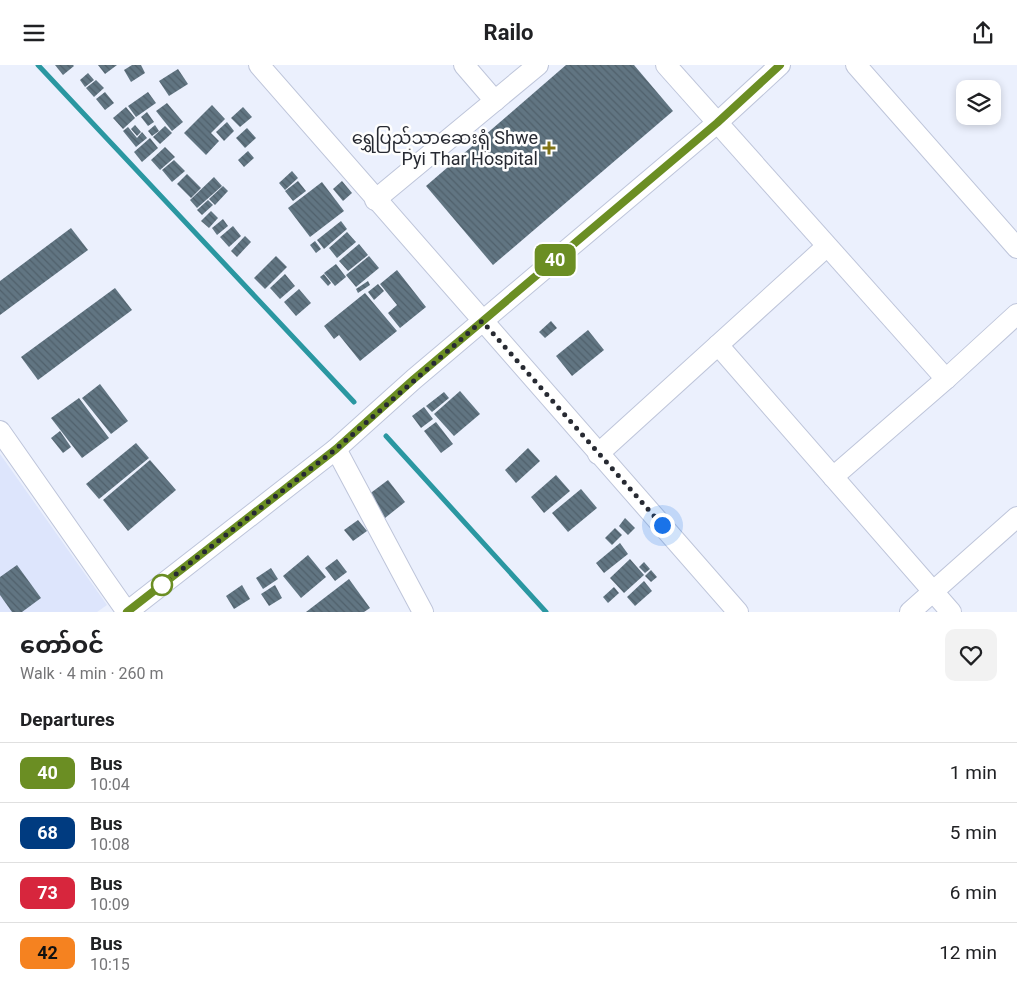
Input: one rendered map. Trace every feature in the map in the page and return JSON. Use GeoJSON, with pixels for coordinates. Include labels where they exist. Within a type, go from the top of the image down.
{"type":"FeatureCollection","features":[{"type":"Feature","properties":{"kind":"street"},"geometry":{"type":"LineString","coordinates":[[258,65],[738,612]]}},
{"type":"Feature","properties":{"kind":"street"},"geometry":{"type":"LineString","coordinates":[[464,65],[495,101]]}},
{"type":"Feature","properties":{"kind":"street"},"geometry":{"type":"LineString","coordinates":[[375,199],[538,65]]}},
{"type":"Feature","properties":{"kind":"street"},"geometry":{"type":"LineString","coordinates":[[666,65],[826,247],[946,379]]}},
{"type":"Feature","properties":{"kind":"street"},"geometry":{"type":"LineString","coordinates":[[0,431],[127,612],[336,449],[482,321],[717,123],[780,65]]}},
{"type":"Feature","properties":{"kind":"street"},"geometry":{"type":"LineString","coordinates":[[856,65],[1017,248]]}},
{"type":"Feature","properties":{"kind":"street"},"geometry":{"type":"LineString","coordinates":[[598,453],[826,247]]}},
{"type":"Feature","properties":{"kind":"street"},"geometry":{"type":"LineString","coordinates":[[833,477],[946,379],[1017,314]]}},
{"type":"Feature","properties":{"kind":"street"},"geometry":{"type":"LineString","coordinates":[[718,345],[951,612]]}},
{"type":"Feature","properties":{"kind":"street"},"geometry":{"type":"LineString","coordinates":[[336,449],[424,612]]}},
{"type":"Feature","properties":{"kind":"street"},"geometry":{"type":"LineString","coordinates":[[910,612],[1017,517]]}},
{"type":"Feature","properties":{"kind":"shaded area"},"geometry":{"type":"Polygon","coordinates":[[[0,454],[107,605],[97,612],[0,612],[0,454]]]}},
{"type":"Feature","properties":{"kind":"building"},"geometry":{"type":"Polygon","coordinates":[[[55,65],[73,65],[74,66],[63,75],[55,65]]]}},
{"type":"Feature","properties":{"kind":"building"},"geometry":{"type":"Polygon","coordinates":[[[98,65],[117,65],[105,74],[98,65]]]}},
{"type":"Feature","properties":{"kind":"building"},"geometry":{"type":"Polygon","coordinates":[[[132,65],[141,65],[145,73],[131,82],[124,70],[132,65]]]}},
{"type":"Feature","properties":{"kind":"building","name":"ရွှေပြည်သာဆေးရုံ Shwe Pyi Thar Hospital"},"geometry":{"type":"Polygon","coordinates":[[[566,65],[634,65],[673,111],[493,265],[426,186],[566,65]]]}},
{"type":"Feature","properties":{"kind":"building"},"geometry":{"type":"Polygon","coordinates":[[[178,69],[188,84],[169,96],[159,81],[178,69]]]}},
{"type":"Feature","properties":{"kind":"building"},"geometry":{"type":"Polygon","coordinates":[[[88,73],[94,80],[85,87],[80,80],[88,73]]]}},
{"type":"Feature","properties":{"kind":"building"},"geometry":{"type":"Polygon","coordinates":[[[96,80],[104,88],[94,97],[86,88],[96,80]]]}},
{"type":"Feature","properties":{"kind":"building"},"geometry":{"type":"Polygon","coordinates":[[[105,92],[114,103],[105,110],[96,99],[105,92]]]}},
{"type":"Feature","properties":{"kind":"building"},"geometry":{"type":"Polygon","coordinates":[[[148,92],[156,103],[136,117],[128,106],[148,92]]]}},
{"type":"Feature","properties":{"kind":"building"},"geometry":{"type":"Polygon","coordinates":[[[167,103],[183,122],[172,131],[156,111],[167,103]]]}},
{"type":"Feature","properties":{"kind":"building"},"geometry":{"type":"Polygon","coordinates":[[[212,105],[225,119],[211,133],[219,141],[206,155],[184,133],[212,105]]]}},
{"type":"Feature","properties":{"kind":"building"},"geometry":{"type":"Polygon","coordinates":[[[126,107],[135,118],[123,129],[113,118],[126,107]]]}},
{"type":"Feature","properties":{"kind":"building"},"geometry":{"type":"Polygon","coordinates":[[[243,107],[252,117],[240,127],[231,118],[243,107]]]}},
{"type":"Feature","properties":{"kind":"building"},"geometry":{"type":"Polygon","coordinates":[[[147,112],[154,122],[148,126],[141,117],[147,112]]]}},
{"type":"Feature","properties":{"kind":"building"},"geometry":{"type":"Polygon","coordinates":[[[227,122],[234,131],[224,141],[216,132],[227,122]]]}},
{"type":"Feature","properties":{"kind":"building"},"geometry":{"type":"Polygon","coordinates":[[[135,125],[141,132],[137,136],[131,129],[135,125]]]}},
{"type":"Feature","properties":{"kind":"building"},"geometry":{"type":"Polygon","coordinates":[[[155,125],[159,131],[152,136],[148,131],[155,125]]]}},
{"type":"Feature","properties":{"kind":"building"},"geometry":{"type":"Polygon","coordinates":[[[165,126],[172,133],[160,144],[153,137],[165,126]]]}},
{"type":"Feature","properties":{"kind":"building"},"geometry":{"type":"Polygon","coordinates":[[[128,127],[137,138],[142,132],[147,138],[136,147],[123,131],[128,127]]]}},
{"type":"Feature","properties":{"kind":"building"},"geometry":{"type":"Polygon","coordinates":[[[247,128],[256,138],[245,148],[236,138],[247,128]]]}},
{"type":"Feature","properties":{"kind":"building"},"geometry":{"type":"Polygon","coordinates":[[[150,138],[158,148],[142,162],[134,152],[150,138]]]}},
{"type":"Feature","properties":{"kind":"building"},"geometry":{"type":"Polygon","coordinates":[[[165,147],[175,157],[160,170],[151,160],[165,147]]]}},
{"type":"Feature","properties":{"kind":"building"},"geometry":{"type":"Polygon","coordinates":[[[248,151],[254,158],[244,167],[238,160],[248,151]]]}},
{"type":"Feature","properties":{"kind":"building"},"geometry":{"type":"Polygon","coordinates":[[[174,160],[185,171],[172,182],[162,170],[174,160]]]}},
{"type":"Feature","properties":{"kind":"building"},"geometry":{"type":"Polygon","coordinates":[[[292,171],[298,178],[285,190],[279,183],[292,171]]]}},
{"type":"Feature","properties":{"kind":"building"},"geometry":{"type":"Polygon","coordinates":[[[187,174],[201,188],[191,198],[177,184],[187,174]]]}},
{"type":"Feature","properties":{"kind":"building"},"geometry":{"type":"Polygon","coordinates":[[[214,177],[222,186],[197,208],[190,200],[214,177]]]}},
{"type":"Feature","properties":{"kind":"building"},"geometry":{"type":"Polygon","coordinates":[[[298,181],[306,191],[293,201],[285,191],[298,181]]]}},
{"type":"Feature","properties":{"kind":"building"},"geometry":{"type":"Polygon","coordinates":[[[342,181],[352,193],[343,201],[333,189],[342,181]]]}},
{"type":"Feature","properties":{"kind":"building"},"geometry":{"type":"Polygon","coordinates":[[[322,182],[344,211],[310,237],[288,208],[322,182]]]}},
{"type":"Feature","properties":{"kind":"building"},"geometry":{"type":"Polygon","coordinates":[[[223,186],[228,191],[215,205],[209,199],[223,186]]]}},
{"type":"Feature","properties":{"kind":"building"},"geometry":{"type":"Polygon","coordinates":[[[208,200],[213,205],[202,215],[197,210],[208,200]]]}},
{"type":"Feature","properties":{"kind":"building"},"geometry":{"type":"Polygon","coordinates":[[[211,211],[218,218],[209,228],[201,221],[211,211]]]}},
{"type":"Feature","properties":{"kind":"building"},"geometry":{"type":"Polygon","coordinates":[[[223,219],[228,226],[217,235],[212,228],[223,219]]]}},
{"type":"Feature","properties":{"kind":"building"},"geometry":{"type":"Polygon","coordinates":[[[341,221],[347,229],[324,249],[317,240],[341,221]]]}},
{"type":"Feature","properties":{"kind":"building"},"geometry":{"type":"Polygon","coordinates":[[[233,226],[241,236],[229,247],[220,237],[233,226]]]}},
{"type":"Feature","properties":{"kind":"building"},"geometry":{"type":"Polygon","coordinates":[[[71,228],[88,250],[0,315],[0,281],[71,228]]]}},
{"type":"Feature","properties":{"kind":"building"},"geometry":{"type":"Polygon","coordinates":[[[347,232],[356,242],[337,258],[329,248],[347,232]]]}},
{"type":"Feature","properties":{"kind":"building"},"geometry":{"type":"Polygon","coordinates":[[[245,236],[251,242],[237,257],[231,251],[245,236]]]}},
{"type":"Feature","properties":{"kind":"building"},"geometry":{"type":"Polygon","coordinates":[[[315,241],[321,249],[316,253],[310,245],[315,241]]]}},
{"type":"Feature","properties":{"kind":"building"},"geometry":{"type":"Polygon","coordinates":[[[359,244],[368,255],[348,271],[339,261],[359,244]]]}},
{"type":"Feature","properties":{"kind":"building"},"geometry":{"type":"Polygon","coordinates":[[[276,256],[287,267],[265,289],[254,278],[276,256]]]}},
{"type":"Feature","properties":{"kind":"building"},"geometry":{"type":"Polygon","coordinates":[[[369,256],[379,268],[356,287],[346,275],[369,256]]]}},
{"type":"Feature","properties":{"kind":"building"},"geometry":{"type":"Polygon","coordinates":[[[336,264],[346,277],[335,286],[324,273],[336,264]]]}},
{"type":"Feature","properties":{"kind":"building"},"geometry":{"type":"Polygon","coordinates":[[[397,270],[426,307],[400,328],[388,313],[397,305],[380,284],[397,270]]]}},
{"type":"Feature","properties":{"kind":"building"},"geometry":{"type":"Polygon","coordinates":[[[285,274],[295,286],[280,299],[270,288],[285,274]]]}},
{"type":"Feature","properties":{"kind":"building"},"geometry":{"type":"Polygon","coordinates":[[[324,274],[331,283],[328,286],[320,277],[324,274]]]}},
{"type":"Feature","properties":{"kind":"building"},"geometry":{"type":"Polygon","coordinates":[[[368,281],[370,285],[358,293],[356,289],[368,281]]]}},
{"type":"Feature","properties":{"kind":"building"},"geometry":{"type":"Polygon","coordinates":[[[378,284],[384,291],[374,300],[368,292],[378,284]]]}},
{"type":"Feature","properties":{"kind":"building"},"geometry":{"type":"Polygon","coordinates":[[[115,288],[132,310],[38,380],[21,357],[115,288]]]}},
{"type":"Feature","properties":{"kind":"building"},"geometry":{"type":"Polygon","coordinates":[[[299,289],[311,303],[296,316],[284,302],[299,289]]]}},
{"type":"Feature","properties":{"kind":"building"},"geometry":{"type":"Polygon","coordinates":[[[365,293],[397,331],[360,361],[339,335],[334,339],[324,326],[365,293]]]}},
{"type":"Feature","properties":{"kind":"building"},"geometry":{"type":"Polygon","coordinates":[[[551,321],[557,328],[545,338],[539,332],[551,321]]]}},
{"type":"Feature","properties":{"kind":"building"},"geometry":{"type":"Polygon","coordinates":[[[588,330],[604,350],[572,376],[556,356],[588,330]]]}},
{"type":"Feature","properties":{"kind":"building"},"geometry":{"type":"Polygon","coordinates":[[[100,384],[128,421],[111,434],[82,398],[100,384]]]}},
{"type":"Feature","properties":{"kind":"building"},"geometry":{"type":"Polygon","coordinates":[[[460,391],[480,414],[454,436],[434,414],[460,391]]]}},
{"type":"Feature","properties":{"kind":"building"},"geometry":{"type":"Polygon","coordinates":[[[444,392],[449,398],[432,412],[426,406],[444,392]]]}},
{"type":"Feature","properties":{"kind":"building"},"geometry":{"type":"Polygon","coordinates":[[[79,398],[109,438],[82,458],[51,418],[79,398]]]}},
{"type":"Feature","properties":{"kind":"building"},"geometry":{"type":"Polygon","coordinates":[[[424,407],[433,419],[421,428],[412,416],[424,407]]]}},
{"type":"Feature","properties":{"kind":"building"},"geometry":{"type":"Polygon","coordinates":[[[436,422],[453,444],[441,453],[424,431],[436,422]]]}},
{"type":"Feature","properties":{"kind":"building"},"geometry":{"type":"Polygon","coordinates":[[[60,431],[71,447],[63,453],[51,438],[60,431]]]}},
{"type":"Feature","properties":{"kind":"building"},"geometry":{"type":"Polygon","coordinates":[[[136,443],[149,458],[99,499],[86,484],[136,443]]]}},
{"type":"Feature","properties":{"kind":"building"},"geometry":{"type":"Polygon","coordinates":[[[528,448],[540,461],[516,483],[505,470],[528,448]]]}},
{"type":"Feature","properties":{"kind":"building"},"geometry":{"type":"Polygon","coordinates":[[[150,460],[176,490],[128,531],[103,500],[150,460]]]}},
{"type":"Feature","properties":{"kind":"building"},"geometry":{"type":"Polygon","coordinates":[[[556,475],[570,491],[544,513],[531,497],[556,475]]]}},
{"type":"Feature","properties":{"kind":"building"},"geometry":{"type":"Polygon","coordinates":[[[388,480],[405,502],[385,518],[368,495],[388,480]]]}},
{"type":"Feature","properties":{"kind":"building"},"geometry":{"type":"Polygon","coordinates":[[[581,489],[597,508],[568,532],[552,513],[581,489]]]}},
{"type":"Feature","properties":{"kind":"building"},"geometry":{"type":"Polygon","coordinates":[[[625,518],[635,528],[628,535],[619,526],[625,518]]]}},
{"type":"Feature","properties":{"kind":"building"},"geometry":{"type":"Polygon","coordinates":[[[358,520],[367,531],[353,541],[344,530],[358,520]]]}},
{"type":"Feature","properties":{"kind":"building"},"geometry":{"type":"Polygon","coordinates":[[[615,528],[622,535],[612,545],[605,538],[615,528]]]}},
{"type":"Feature","properties":{"kind":"building"},"geometry":{"type":"Polygon","coordinates":[[[620,543],[628,554],[604,573],[596,563],[620,543]]]}},
{"type":"Feature","properties":{"kind":"building"},"geometry":{"type":"Polygon","coordinates":[[[308,555],[326,577],[301,598],[283,576],[308,555]]]}},
{"type":"Feature","properties":{"kind":"building"},"geometry":{"type":"Polygon","coordinates":[[[337,559],[347,572],[335,581],[325,568],[337,559]]]}},
{"type":"Feature","properties":{"kind":"building"},"geometry":{"type":"Polygon","coordinates":[[[630,559],[644,575],[624,593],[610,578],[630,559]]]}},
{"type":"Feature","properties":{"kind":"building"},"geometry":{"type":"Polygon","coordinates":[[[644,562],[650,569],[645,573],[639,567],[644,562]]]}},
{"type":"Feature","properties":{"kind":"building"},"geometry":{"type":"Polygon","coordinates":[[[17,565],[41,598],[22,612],[12,612],[0,595],[0,577],[17,565]]]}},
{"type":"Feature","properties":{"kind":"building"},"geometry":{"type":"Polygon","coordinates":[[[271,568],[278,579],[263,589],[256,578],[271,568]]]}},
{"type":"Feature","properties":{"kind":"building"},"geometry":{"type":"Polygon","coordinates":[[[651,570],[657,577],[651,582],[645,576],[651,570]]]}},
{"type":"Feature","properties":{"kind":"building"},"geometry":{"type":"Polygon","coordinates":[[[349,579],[370,608],[364,612],[306,612],[349,579]]]}},
{"type":"Feature","properties":{"kind":"building"},"geometry":{"type":"Polygon","coordinates":[[[644,581],[652,591],[635,606],[627,597],[644,581]]]}},
{"type":"Feature","properties":{"kind":"building"},"geometry":{"type":"Polygon","coordinates":[[[242,585],[250,599],[234,609],[226,596],[242,585]]]}},
{"type":"Feature","properties":{"kind":"building"},"geometry":{"type":"Polygon","coordinates":[[[275,585],[282,598],[269,606],[261,594],[275,585]]]}},
{"type":"Feature","properties":{"kind":"building"},"geometry":{"type":"Polygon","coordinates":[[[614,587],[619,593],[608,603],[603,597],[614,587]]]}},
{"type":"Feature","properties":{"kind":"waterway"},"geometry":{"type":"LineString","coordinates":[[38,65],[354,402]]}},
{"type":"Feature","properties":{"kind":"waterway"},"geometry":{"type":"LineString","coordinates":[[386,436],[546,612]]}},
{"type":"Feature","properties":{"kind":"bus line","name":"40"},"geometry":{"type":"LineString","coordinates":[[127,612],[336,449],[414,379],[717,123],[780,65]]}},
{"type":"Feature","properties":{"kind":"place","name":"ရွှေပြည်သာဆေးရုံ Shwe Pyi Thar Hospital"},"geometry":{"type":"Point","coordinates":[549,148]}},
{"type":"Feature","properties":{"kind":"route"},"geometry":{"type":"LineString","coordinates":[[162,585],[336,449],[482,321],[662,525]]}}]}
